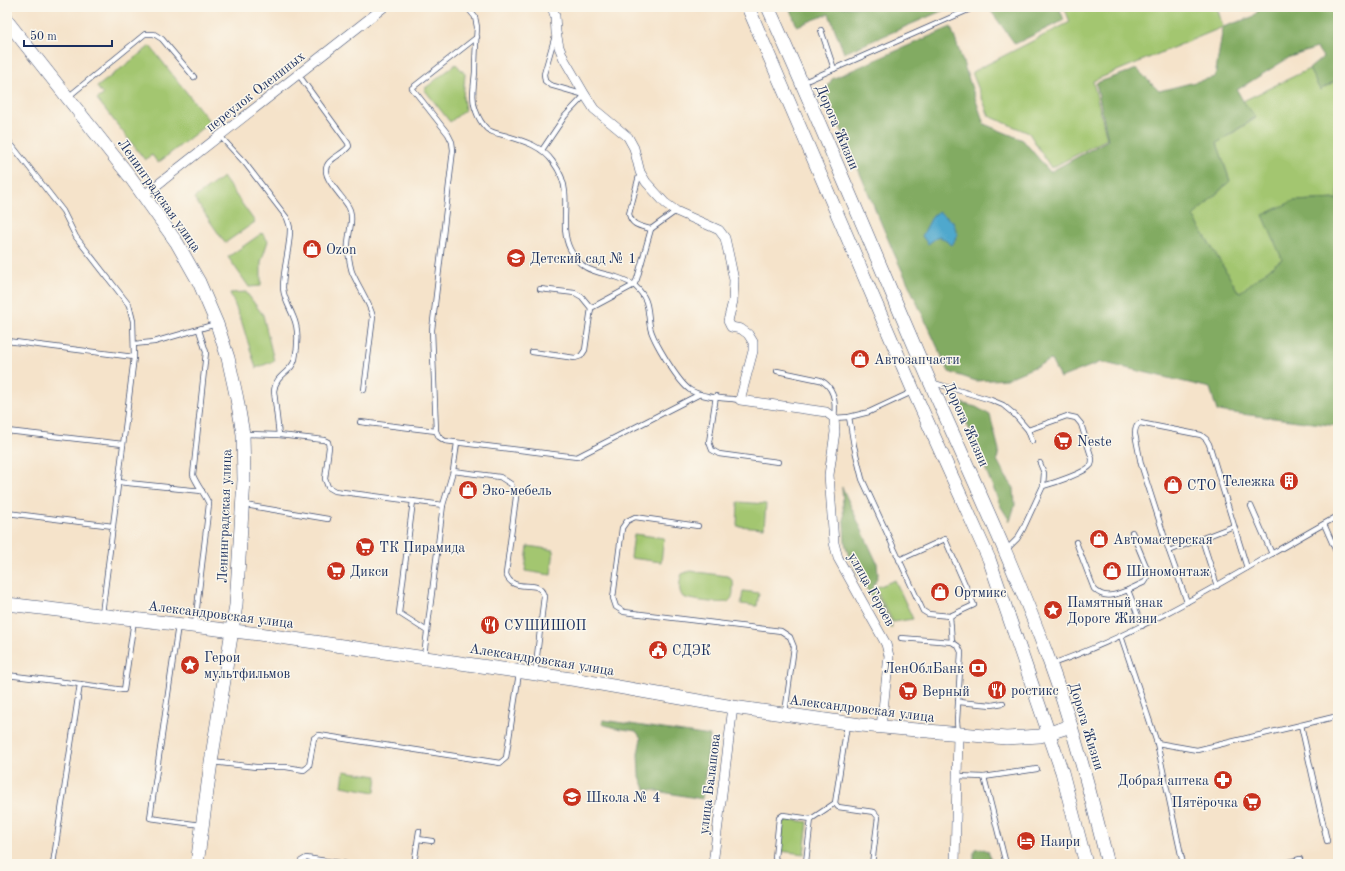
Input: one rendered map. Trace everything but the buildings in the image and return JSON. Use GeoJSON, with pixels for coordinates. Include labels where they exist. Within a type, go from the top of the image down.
{"type":"FeatureCollection","features":[{"type":"Feature","properties":{"kind":"street","name":"переулок Олениных"},"geometry":{"type":"LineString","coordinates":[[143,196],[384,7]]}},
{"type":"Feature","properties":{"kind":"street"},"geometry":{"type":"LineString","coordinates":[[552,7],[555,16],[559,46],[564,59],[594,109],[628,137],[634,148],[640,172],[646,182],[665,203],[676,211],[719,230],[724,238],[730,256],[734,280],[733,301],[728,322],[731,326],[741,329],[748,334],[754,351],[740,400],[826,412],[834,418]]}},
{"type":"Feature","properties":{"kind":"street"},"geometry":{"type":"LineString","coordinates":[[748,7],[914,392],[988,559],[1062,772],[1086,864]]}},
{"type":"Feature","properties":{"kind":"street","name":"Дорога Жизни"},"geometry":{"type":"LineString","coordinates":[[768,7],[1005,551],[1051,665],[1084,767],[1108,864]]}},
{"type":"Feature","properties":{"kind":"street","name":"Ленинградская улица"},"geometry":{"type":"LineString","coordinates":[[7,21],[143,196],[181,249],[199,282],[217,324],[228,358],[243,434],[243,504],[236,605],[211,762],[197,864]]}},
{"type":"Feature","properties":{"kind":"street","name":"улица Героев"},"geometry":{"type":"LineString","coordinates":[[834,418],[835,432],[829,474],[834,543],[838,558],[886,644],[889,656],[881,727]]}},
{"type":"Feature","properties":{"kind":"street","name":"Александровская улица"},"geometry":{"type":"LineString","coordinates":[[7,604],[267,635],[578,680],[733,707],[847,724],[958,735],[1006,738],[1040,736],[1071,726]]}},
{"type":"Feature","properties":{"kind":"street","name":"улица Балашова"},"geometry":{"type":"LineString","coordinates":[[713,864],[733,707]]}},
{"type":"Feature","properties":{"kind":"street"},"geometry":{"type":"LineString","coordinates":[[955,864],[958,735]]}},
{"type":"Feature","properties":{"kind":"lane"},"geometry":{"type":"LineString","coordinates":[[467,7],[475,17],[477,27],[473,98],[476,111],[487,129],[494,133],[528,142],[542,150],[552,160],[560,172],[565,192],[565,232],[569,247],[575,258],[582,266],[590,270],[622,279],[634,285],[642,294],[648,305],[651,328],[659,348],[681,382],[689,390],[700,394],[740,400]]}},
{"type":"Feature","properties":{"kind":"lane"},"geometry":{"type":"LineString","coordinates":[[802,83],[975,7]]}},
{"type":"Feature","properties":{"kind":"lane"},"geometry":{"type":"LineString","coordinates":[[820,30],[834,69]]}},
{"type":"Feature","properties":{"kind":"lane"},"geometry":{"type":"LineString","coordinates":[[542,150],[565,116],[585,95],[550,85],[545,81],[544,74],[556,32]]}},
{"type":"Feature","properties":{"kind":"lane"},"geometry":{"type":"LineString","coordinates":[[67,98],[145,34],[154,34],[162,39],[194,77]]}},
{"type":"Feature","properties":{"kind":"lane"},"geometry":{"type":"LineString","coordinates":[[477,37],[412,88],[448,134],[452,142],[453,150],[432,330],[436,431],[439,437],[445,441],[577,457],[700,394]]}},
{"type":"Feature","properties":{"kind":"lane"},"geometry":{"type":"LineString","coordinates":[[298,74],[349,146],[346,150],[329,162],[326,169],[327,176],[349,207],[352,215],[348,248],[349,258],[352,271],[371,307],[373,317],[364,390]]}},
{"type":"Feature","properties":{"kind":"lane"},"geometry":{"type":"LineString","coordinates":[[220,136],[245,163],[287,218],[290,228],[283,287],[284,297],[294,316],[297,328],[297,346],[295,361],[275,384],[274,391],[279,434]]}},
{"type":"Feature","properties":{"kind":"lane"},"geometry":{"type":"LineString","coordinates":[[7,139],[64,211],[76,236],[129,305],[133,321],[134,357],[101,616]]}},
{"type":"Feature","properties":{"kind":"lane"},"geometry":{"type":"LineString","coordinates":[[640,172],[629,214],[630,220],[635,225],[651,229]]}},
{"type":"Feature","properties":{"kind":"lane"},"geometry":{"type":"LineString","coordinates":[[590,308],[634,285],[651,229],[676,211]]}},
{"type":"Feature","properties":{"kind":"lane"},"geometry":{"type":"LineString","coordinates":[[532,352],[575,358],[581,356],[585,350],[590,308],[582,297],[575,293],[540,289]]}},
{"type":"Feature","properties":{"kind":"lane"},"geometry":{"type":"LineString","coordinates":[[134,344],[154,342],[217,324]]}},
{"type":"Feature","properties":{"kind":"lane"},"geometry":{"type":"LineString","coordinates":[[194,627],[209,504],[197,485],[193,475],[206,352],[199,330]]}},
{"type":"Feature","properties":{"kind":"lane"},"geometry":{"type":"LineString","coordinates":[[7,341],[134,357]]}},
{"type":"Feature","properties":{"kind":"lane"},"geometry":{"type":"LineString","coordinates":[[777,371],[820,380],[826,383],[831,388],[836,407],[834,418],[849,417],[869,412],[914,392]]}},
{"type":"Feature","properties":{"kind":"lane"},"geometry":{"type":"LineString","coordinates":[[931,382],[991,400],[1003,406],[1015,415],[1028,430],[1032,441]]}},
{"type":"Feature","properties":{"kind":"lane"},"geometry":{"type":"LineString","coordinates":[[716,396],[709,442],[712,450],[719,454],[778,462]]}},
{"type":"Feature","properties":{"kind":"lane"},"geometry":{"type":"LineString","coordinates":[[1028,430],[1067,416],[1076,418],[1081,424],[1092,459],[1090,466],[1083,471],[1044,486]]}},
{"type":"Feature","properties":{"kind":"lane"},"geometry":{"type":"LineString","coordinates":[[849,417],[862,479],[922,611],[928,614],[950,616],[974,605],[945,539],[899,560]]}},
{"type":"Feature","properties":{"kind":"lane"},"geometry":{"type":"LineString","coordinates":[[360,422],[436,431]]}},
{"type":"Feature","properties":{"kind":"lane"},"geometry":{"type":"LineString","coordinates":[[1187,602],[1140,459],[1135,429],[1137,424],[1140,423],[1201,435],[1206,439],[1247,568]]}},
{"type":"Feature","properties":{"kind":"lane"},"geometry":{"type":"LineString","coordinates":[[7,431],[123,444]]}},
{"type":"Feature","properties":{"kind":"lane"},"geometry":{"type":"LineString","coordinates":[[243,434],[279,434],[324,440],[328,442],[329,447],[325,479],[328,487],[335,491],[443,505]]}},
{"type":"Feature","properties":{"kind":"lane"},"geometry":{"type":"LineString","coordinates":[[424,658],[443,505],[453,471],[457,442]]}},
{"type":"Feature","properties":{"kind":"lane"},"geometry":{"type":"LineString","coordinates":[[1005,551],[1017,539],[1044,486],[1044,473],[1040,463]]}},
{"type":"Feature","properties":{"kind":"lane"},"geometry":{"type":"LineString","coordinates":[[453,471],[500,477],[511,484],[516,497],[506,574],[508,580],[514,584],[537,587],[542,590],[544,596],[535,674]]}},
{"type":"Feature","properties":{"kind":"lane"},"geometry":{"type":"LineString","coordinates":[[118,482],[202,491]]}},
{"type":"Feature","properties":{"kind":"lane"},"geometry":{"type":"LineString","coordinates":[[413,501],[399,613],[427,631]]}},
{"type":"Feature","properties":{"kind":"lane"},"geometry":{"type":"LineString","coordinates":[[243,504],[328,519]]}},
{"type":"Feature","properties":{"kind":"lane"},"geometry":{"type":"LineString","coordinates":[[1251,506],[1272,554]]}},
{"type":"Feature","properties":{"kind":"lane"},"geometry":{"type":"LineString","coordinates":[[7,513],[113,526]]}},
{"type":"Feature","properties":{"kind":"lane"},"geometry":{"type":"LineString","coordinates":[[1051,665],[1080,654],[1142,626],[1217,586],[1338,516]]}},
{"type":"Feature","properties":{"kind":"lane"},"geometry":{"type":"LineString","coordinates":[[698,526],[635,518],[627,520],[622,528],[613,598],[616,607],[624,612],[781,632],[790,637],[794,647],[785,715]]}},
{"type":"Feature","properties":{"kind":"lane"},"geometry":{"type":"LineString","coordinates":[[1324,524],[1338,556]]}},
{"type":"Feature","properties":{"kind":"lane"},"geometry":{"type":"LineString","coordinates":[[1169,551],[1234,526]]}},
{"type":"Feature","properties":{"kind":"lane"},"geometry":{"type":"LineString","coordinates":[[1076,542],[1094,589],[1099,594],[1114,595],[1146,582],[1148,576],[1148,571],[1132,532]]}},
{"type":"Feature","properties":{"kind":"lane"},"geometry":{"type":"LineString","coordinates":[[1202,538],[1217,586]]}},
{"type":"Feature","properties":{"kind":"lane"},"geometry":{"type":"LineString","coordinates":[[1128,590],[1142,626]]}},
{"type":"Feature","properties":{"kind":"lane"},"geometry":{"type":"LineString","coordinates":[[950,616],[952,642]]}},
{"type":"Feature","properties":{"kind":"lane"},"geometry":{"type":"LineString","coordinates":[[7,675],[124,690],[134,620]]}},
{"type":"Feature","properties":{"kind":"lane"},"geometry":{"type":"LineString","coordinates":[[178,625],[150,818],[202,826]]}},
{"type":"Feature","properties":{"kind":"lane"},"geometry":{"type":"LineString","coordinates":[[1121,636],[1157,743],[1183,864]]}},
{"type":"Feature","properties":{"kind":"lane"},"geometry":{"type":"LineString","coordinates":[[901,638],[952,642],[958,646],[961,652],[957,721],[958,735]]}},
{"type":"Feature","properties":{"kind":"lane"},"geometry":{"type":"LineString","coordinates":[[211,762],[256,767],[286,767],[304,770],[309,766],[314,738],[319,735],[500,762],[506,758],[520,672]]}},
{"type":"Feature","properties":{"kind":"lane"},"geometry":{"type":"LineString","coordinates":[[53,864],[80,684]]}},
{"type":"Feature","properties":{"kind":"lane"},"geometry":{"type":"LineString","coordinates":[[958,702],[992,705],[1003,703]]}},
{"type":"Feature","properties":{"kind":"lane"},"geometry":{"type":"LineString","coordinates":[[1157,743],[1197,750],[1338,716]]}},
{"type":"Feature","properties":{"kind":"lane"},"geometry":{"type":"LineString","coordinates":[[847,724],[835,802],[838,807],[874,812],[878,817],[872,864]]}},
{"type":"Feature","properties":{"kind":"lane"},"geometry":{"type":"LineString","coordinates":[[1301,725],[1327,841]]}},
{"type":"Feature","properties":{"kind":"lane"},"geometry":{"type":"LineString","coordinates":[[957,776],[984,777],[1037,769]]}},
{"type":"Feature","properties":{"kind":"lane"},"geometry":{"type":"LineString","coordinates":[[984,777],[1006,864]]}},
{"type":"Feature","properties":{"kind":"lane"},"geometry":{"type":"LineString","coordinates":[[795,864],[778,862],[775,858],[779,818],[783,815],[811,819],[835,802]]}},
{"type":"Feature","properties":{"kind":"lane"},"geometry":{"type":"LineString","coordinates":[[803,864],[806,862],[811,819]]}},
{"type":"Feature","properties":{"kind":"lane"},"geometry":{"type":"LineString","coordinates":[[414,864],[419,830]]}},
{"type":"Feature","properties":{"kind":"lane"},"geometry":{"type":"LineString","coordinates":[[418,839],[432,841]]}},
{"type":"Feature","properties":{"kind":"lane"},"geometry":{"type":"LineString","coordinates":[[300,864],[301,861],[306,858],[347,864]]}},
{"type":"Feature","properties":{"kind":"lane"},"geometry":{"type":"LineString","coordinates":[[1282,864],[1300,859]]}},
{"type":"Feature","properties":{"kind":"green space"},"geometry":{"type":"Polygon","coordinates":[[[789,7],[951,7],[844,53],[829,14],[797,26],[789,7]]]}},
{"type":"Feature","properties":{"kind":"green space"},"geometry":{"type":"Polygon","coordinates":[[[988,7],[1059,7],[1064,20],[1015,44],[988,7]]]}},
{"type":"Feature","properties":{"kind":"green space"},"geometry":{"type":"Polygon","coordinates":[[[1064,7],[1217,7],[1223,27],[1093,81],[1107,139],[1051,168],[1029,133],[989,116],[972,72],[1070,22],[1064,7]]]}},
{"type":"Feature","properties":{"kind":"green space"},"geometry":{"type":"Polygon","coordinates":[[[1262,7],[1338,7],[1338,79],[1320,90],[1309,69],[1323,57],[1317,48],[1290,57],[1237,90],[1243,101],[1256,117],[1217,143],[1230,181],[1193,216],[1239,293],[1282,259],[1263,215],[1293,201],[1338,199],[1338,426],[1217,411],[1210,388],[1101,362],[1060,378],[1051,360],[1006,379],[976,381],[949,372],[893,251],[825,91],[832,79],[951,27],[984,124],[1023,140],[1050,172],[1108,140],[1096,83],[1137,69],[1159,91],[1215,77],[1223,27],[1252,17],[1262,7]]]}},
{"type":"Feature","properties":{"kind":"green space"},"geometry":{"type":"Polygon","coordinates":[[[150,46],[210,122],[158,163],[152,155],[145,160],[97,99],[103,95],[97,87],[150,46]]]}},
{"type":"Feature","properties":{"kind":"green space"},"geometry":{"type":"Polygon","coordinates":[[[456,64],[465,74],[463,98],[465,110],[450,122],[424,89],[456,64]]]}},
{"type":"Feature","properties":{"kind":"green space"},"geometry":{"type":"Polygon","coordinates":[[[1309,69],[1320,90],[1338,79],[1338,199],[1293,201],[1282,259],[1239,293],[1193,216],[1230,181],[1217,143],[1256,118],[1243,101],[1309,69]]]}},
{"type":"Feature","properties":{"kind":"green space"},"geometry":{"type":"Polygon","coordinates":[[[223,177],[255,222],[225,243],[194,198],[223,177]]]}},
{"type":"Feature","properties":{"kind":"green space"},"geometry":{"type":"Polygon","coordinates":[[[262,233],[268,241],[261,262],[261,286],[249,287],[228,257],[262,233]]]}},
{"type":"Feature","properties":{"kind":"green space"},"geometry":{"type":"Polygon","coordinates":[[[246,292],[263,315],[274,361],[256,368],[242,323],[230,293],[246,292]]]}},
{"type":"Feature","properties":{"kind":"green space"},"geometry":{"type":"Polygon","coordinates":[[[958,402],[976,407],[990,415],[999,450],[997,460],[1014,488],[1015,505],[1010,521],[1001,507],[958,402]]]}},
{"type":"Feature","properties":{"kind":"green space"},"geometry":{"type":"Polygon","coordinates":[[[842,487],[877,563],[878,575],[873,588],[891,622],[892,627],[890,628],[886,624],[849,557],[845,543],[842,487]]]}},
{"type":"Feature","properties":{"kind":"green space"},"geometry":{"type":"Polygon","coordinates":[[[738,502],[766,504],[764,528],[737,526],[738,502]]]}},
{"type":"Feature","properties":{"kind":"green space"},"geometry":{"type":"Polygon","coordinates":[[[634,534],[664,538],[661,562],[631,558],[634,534]]]}},
{"type":"Feature","properties":{"kind":"green space"},"geometry":{"type":"Polygon","coordinates":[[[528,546],[554,550],[551,575],[525,571],[528,546]]]}},
{"type":"Feature","properties":{"kind":"green space"},"geometry":{"type":"Polygon","coordinates":[[[690,571],[729,577],[733,581],[733,594],[729,601],[699,601],[683,597],[680,589],[681,577],[682,574],[690,571]]]}},
{"type":"Feature","properties":{"kind":"green space"},"geometry":{"type":"Polygon","coordinates":[[[895,580],[913,619],[893,622],[875,588],[895,580]]]}},
{"type":"Feature","properties":{"kind":"green space"},"geometry":{"type":"Polygon","coordinates":[[[743,591],[759,593],[757,606],[741,604],[743,591]]]}},
{"type":"Feature","properties":{"kind":"green space"},"geometry":{"type":"Polygon","coordinates":[[[603,720],[710,736],[702,799],[645,789],[639,774],[638,754],[641,738],[636,731],[615,728],[602,724],[603,720]]]}},
{"type":"Feature","properties":{"kind":"green space"},"geometry":{"type":"Polygon","coordinates":[[[344,771],[377,776],[375,792],[342,786],[344,771]]]}},
{"type":"Feature","properties":{"kind":"green space"},"geometry":{"type":"Polygon","coordinates":[[[784,819],[808,822],[804,854],[780,851],[784,819]]]}},
{"type":"Feature","properties":{"kind":"green space"},"geometry":{"type":"Polygon","coordinates":[[[981,848],[988,851],[993,864],[974,864],[974,853],[976,849],[981,848]]]}},
{"type":"Feature","properties":{"kind":"water"},"geometry":{"type":"Polygon","coordinates":[[[939,212],[953,222],[958,235],[952,245],[939,236],[928,244],[922,236],[933,215],[939,212]]]}},
{"type":"Feature","properties":{"kind":"place","name":"Ozon"},"geometry":{"type":"Point","coordinates":[312,249]}},
{"type":"Feature","properties":{"kind":"place","name":"Детский сад № 1"},"geometry":{"type":"Point","coordinates":[516,258]}},
{"type":"Feature","properties":{"kind":"place","name":"Автозапчасти"},"geometry":{"type":"Point","coordinates":[860,359]}},
{"type":"Feature","properties":{"kind":"place","name":"Neste"},"geometry":{"type":"Point","coordinates":[1063,441]}},
{"type":"Feature","properties":{"kind":"place","name":"Тележка"},"geometry":{"type":"Point","coordinates":[1289,481]}},
{"type":"Feature","properties":{"kind":"place","name":"СТО"},"geometry":{"type":"Point","coordinates":[1173,485]}},
{"type":"Feature","properties":{"kind":"place","name":"Эко-мебель"},"geometry":{"type":"Point","coordinates":[468,490]}},
{"type":"Feature","properties":{"kind":"place","name":"Автомастерская"},"geometry":{"type":"Point","coordinates":[1099,539]}},
{"type":"Feature","properties":{"kind":"place","name":"ТК Пирамида"},"geometry":{"type":"Point","coordinates":[365,547]}},
{"type":"Feature","properties":{"kind":"place","name":"Дикси"},"geometry":{"type":"Point","coordinates":[336,571]}},
{"type":"Feature","properties":{"kind":"place","name":"Шиномонтаж"},"geometry":{"type":"Point","coordinates":[1112,571]}},
{"type":"Feature","properties":{"kind":"place","name":"Ортмикс"},"geometry":{"type":"Point","coordinates":[940,592]}},
{"type":"Feature","properties":{"kind":"place","name":"Памятный знак Дороге Жизни"},"geometry":{"type":"Point","coordinates":[1053,610]}},
{"type":"Feature","properties":{"kind":"place","name":"СУШИШОП"},"geometry":{"type":"Point","coordinates":[490,625]}},
{"type":"Feature","properties":{"kind":"place","name":"СДЭК"},"geometry":{"type":"Point","coordinates":[658,650]}},
{"type":"Feature","properties":{"kind":"place","name":"Герои мультфильмов"},"geometry":{"type":"Point","coordinates":[190,665]}},
{"type":"Feature","properties":{"kind":"place","name":"ЛенОблБанк"},"geometry":{"type":"Point","coordinates":[978,668]}},
{"type":"Feature","properties":{"kind":"place","name":"ростикс"},"geometry":{"type":"Point","coordinates":[997,690]}},
{"type":"Feature","properties":{"kind":"place","name":"Верный"},"geometry":{"type":"Point","coordinates":[908,691]}},
{"type":"Feature","properties":{"kind":"place","name":"Добрая аптека"},"geometry":{"type":"Point","coordinates":[1223,780]}},
{"type":"Feature","properties":{"kind":"place","name":"Школа № 4"},"geometry":{"type":"Point","coordinates":[572,797]}},
{"type":"Feature","properties":{"kind":"place","name":"Пятёрочка"},"geometry":{"type":"Point","coordinates":[1252,802]}},
{"type":"Feature","properties":{"kind":"place","name":"Наири"},"geometry":{"type":"Point","coordinates":[1026,841]}}]}
